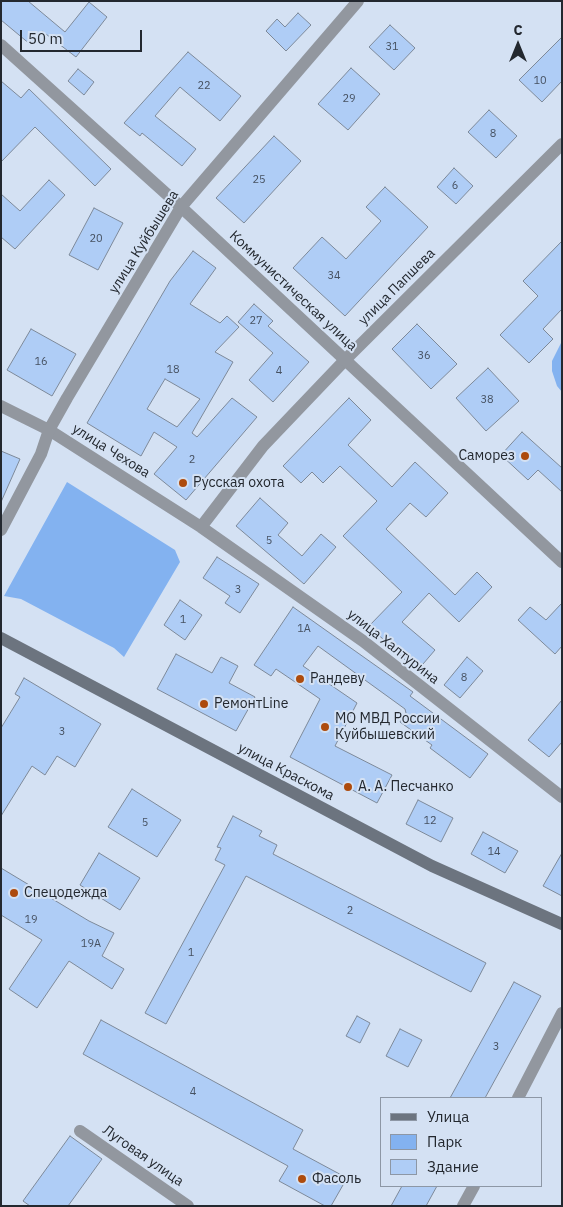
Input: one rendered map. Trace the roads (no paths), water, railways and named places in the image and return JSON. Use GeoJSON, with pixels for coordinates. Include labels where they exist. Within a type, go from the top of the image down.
{"type":"FeatureCollection","features":[{"type":"Feature","properties":{"kind":"main road","name":"улица Краскома"},"geometry":{"type":"LineString","coordinates":[[1,638],[424,862],[562,924]]}},
{"type":"Feature","properties":{"kind":"street","name":"улица Куйбышева"},"geometry":{"type":"LineString","coordinates":[[1,530],[41,454],[49,430],[181,207],[358,1]]}},
{"type":"Feature","properties":{"kind":"street","name":"Коммунистическая улица"},"geometry":{"type":"LineString","coordinates":[[1,45],[346,359],[562,562]]}},
{"type":"Feature","properties":{"kind":"street","name":"улица Папшева"},"geometry":{"type":"LineString","coordinates":[[201,527],[264,446],[346,359],[562,144]]}},
{"type":"Feature","properties":{"kind":"street","name":"улица Чехова"},"geometry":{"type":"LineString","coordinates":[[1,406],[49,430],[201,527]]}},
{"type":"Feature","properties":{"kind":"street","name":"улица Халтурина"},"geometry":{"type":"LineString","coordinates":[[201,527],[363,641],[562,797]]}},
{"type":"Feature","properties":{"kind":"street"},"geometry":{"type":"LineString","coordinates":[[519,1097],[562,1014]]}},
{"type":"Feature","properties":{"kind":"street","name":"Луговая улица"},"geometry":{"type":"LineString","coordinates":[[80,1131],[188,1206]]}},
{"type":"Feature","properties":{"kind":"street"},"geometry":{"type":"LineString","coordinates":[[463,1206],[473,1187]]}},
{"type":"Feature","properties":{"kind":"place","name":"Саморез"},"geometry":{"type":"Point","coordinates":[525,456]}},
{"type":"Feature","properties":{"kind":"place","name":"Русская охота"},"geometry":{"type":"Point","coordinates":[183,483]}},
{"type":"Feature","properties":{"kind":"place","name":"Рандеву"},"geometry":{"type":"Point","coordinates":[300,679]}},
{"type":"Feature","properties":{"kind":"place","name":"РемонтLine"},"geometry":{"type":"Point","coordinates":[204,704]}},
{"type":"Feature","properties":{"kind":"place","name":"МО МВД России Куйбышевский"},"geometry":{"type":"Point","coordinates":[325,727]}},
{"type":"Feature","properties":{"kind":"place","name":"А. А. Песчанко"},"geometry":{"type":"Point","coordinates":[348,787]}},
{"type":"Feature","properties":{"kind":"place","name":"Спецодежда"},"geometry":{"type":"Point","coordinates":[14,893]}},
{"type":"Feature","properties":{"kind":"place","name":"Фасоль"},"geometry":{"type":"Point","coordinates":[302,1179]}}]}
